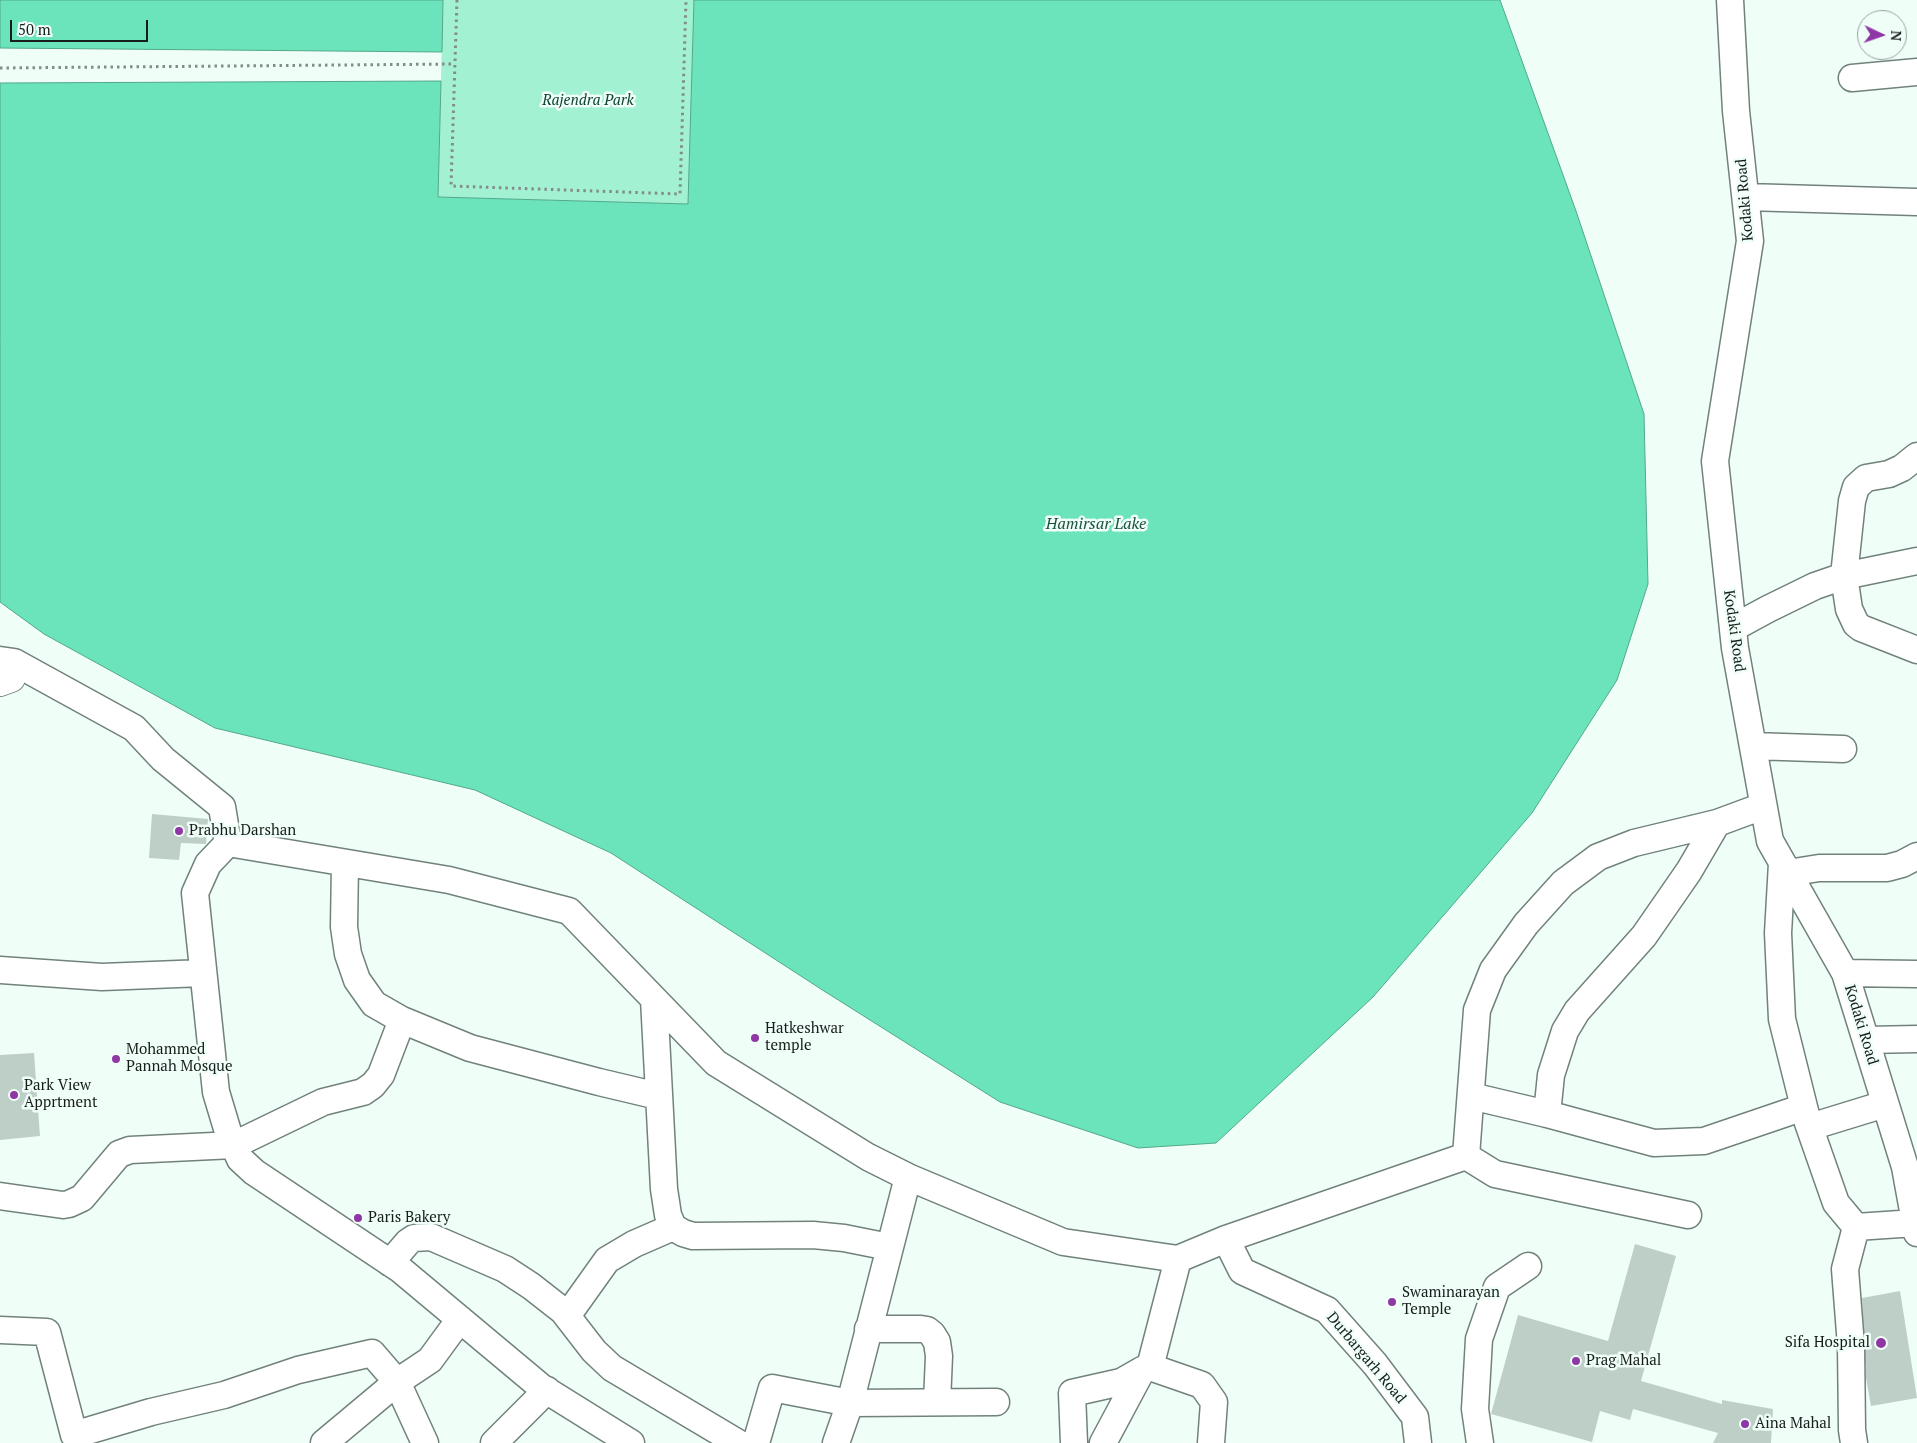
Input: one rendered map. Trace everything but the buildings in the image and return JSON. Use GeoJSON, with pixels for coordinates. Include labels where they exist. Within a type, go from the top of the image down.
{"type":"FeatureCollection","features":[{"type":"Feature","properties":{"kind":"street","name":"Kodaki Road"},"geometry":{"type":"LineString","coordinates":[[1730,0],[1736,111],[1750,241],[1715,461],[1733,628],[1770,841],[1845,973],[1905,1167],[1915,1217]]}},
{"type":"Feature","properties":{"kind":"street"},"geometry":{"type":"LineString","coordinates":[[1852,78],[1917,72]]}},
{"type":"Feature","properties":{"kind":"street"},"geometry":{"type":"LineString","coordinates":[[1746,197],[1917,202]]}},
{"type":"Feature","properties":{"kind":"street"},"geometry":{"type":"LineString","coordinates":[[1917,456],[1902,468],[1888,474],[1866,478],[1856,487],[1852,501],[1844,576],[1849,609],[1856,624],[1917,650]]}},
{"type":"Feature","properties":{"kind":"street"},"geometry":{"type":"LineString","coordinates":[[1733,628],[1815,586],[1844,576],[1917,561]]}},
{"type":"Feature","properties":{"kind":"street"},"geometry":{"type":"LineString","coordinates":[[3,674],[164,758],[222,807],[228,843]]}},
{"type":"Feature","properties":{"kind":"street"},"geometry":{"type":"LineString","coordinates":[[1753,746],[1844,749]]}},
{"type":"Feature","properties":{"kind":"street"},"geometry":{"type":"LineString","coordinates":[[1466,1156],[1477,1010],[1493,970],[1526,924],[1563,883],[1598,857],[1634,843],[1717,823],[1763,806]]}},
{"type":"Feature","properties":{"kind":"street"},"geometry":{"type":"LineString","coordinates":[[1546,1114],[1551,1076],[1565,1031],[1577,1012],[1644,936],[1689,871],[1717,823]]}},
{"type":"Feature","properties":{"kind":"street"},"geometry":{"type":"LineString","coordinates":[[228,843],[449,880],[569,911],[716,1063],[868,1157],[908,1177],[1063,1242],[1178,1259],[1226,1239],[1466,1156]]}},
{"type":"Feature","properties":{"kind":"street"},"geometry":{"type":"LineString","coordinates":[[228,843],[208,864],[195,893],[216,1092],[228,1132],[240,1159],[254,1172],[390,1263],[547,1390],[631,1443]]}},
{"type":"Feature","properties":{"kind":"street"},"geometry":{"type":"LineString","coordinates":[[1856,1227],[1836,1202],[1807,1117],[1782,1019],[1778,933],[1785,868],[1887,868],[1902,864],[1917,856]]}},
{"type":"Feature","properties":{"kind":"street"},"geometry":{"type":"LineString","coordinates":[[346,863],[344,927],[348,954],[357,980],[374,1004],[402,1020],[470,1048],[658,1096]]}},
{"type":"Feature","properties":{"kind":"street"},"geometry":{"type":"LineString","coordinates":[[0,970],[102,977],[203,973]]}},
{"type":"Feature","properties":{"kind":"street"},"geometry":{"type":"LineString","coordinates":[[1845,973],[1917,974]]}},
{"type":"Feature","properties":{"kind":"street"},"geometry":{"type":"LineString","coordinates":[[654,999],[664,1189],[668,1215],[673,1227],[693,1236],[813,1236],[844,1238],[889,1247]]}},
{"type":"Feature","properties":{"kind":"street"},"geometry":{"type":"LineString","coordinates":[[0,1196],[63,1205],[69,1204],[82,1198],[119,1154],[130,1150],[234,1146],[323,1102],[364,1092],[381,1075],[402,1020]]}},
{"type":"Feature","properties":{"kind":"street"},"geometry":{"type":"LineString","coordinates":[[1866,1040],[1917,1039]]}},
{"type":"Feature","properties":{"kind":"street"},"geometry":{"type":"LineString","coordinates":[[1471,1096],[1654,1143],[1704,1141],[1807,1117],[1885,1104]]}},
{"type":"Feature","properties":{"kind":"street"},"geometry":{"type":"LineString","coordinates":[[1466,1156],[1495,1174],[1688,1215]]}},
{"type":"Feature","properties":{"kind":"street"},"geometry":{"type":"LineString","coordinates":[[836,1443],[850,1403],[908,1177]]}},
{"type":"Feature","properties":{"kind":"street"},"geometry":{"type":"LineString","coordinates":[[1856,1227],[1915,1217]]}},
{"type":"Feature","properties":{"kind":"street"},"geometry":{"type":"LineString","coordinates":[[567,1316],[607,1260],[634,1244],[673,1227]]}},
{"type":"Feature","properties":{"kind":"street"},"geometry":{"type":"LineString","coordinates":[[1854,1443],[1852,1430],[1851,1346],[1845,1270],[1856,1227]]}},
{"type":"Feature","properties":{"kind":"street"},"geometry":{"type":"LineString","coordinates":[[390,1263],[408,1242],[414,1238],[431,1237],[505,1270],[531,1286],[567,1316],[594,1351],[612,1368],[738,1443]]}},
{"type":"Feature","properties":{"kind":"street","name":"Durbargarh Road"},"geometry":{"type":"LineString","coordinates":[[1226,1239],[1242,1271],[1327,1310],[1375,1364],[1414,1417],[1418,1443]]}},
{"type":"Feature","properties":{"kind":"street"},"geometry":{"type":"LineString","coordinates":[[1103,1443],[1146,1369],[1178,1259]]}},
{"type":"Feature","properties":{"kind":"street"},"geometry":{"type":"LineString","coordinates":[[1484,1442],[1475,1410],[1479,1339],[1497,1287],[1528,1266]]}},
{"type":"Feature","properties":{"kind":"street"},"geometry":{"type":"LineString","coordinates":[[324,1443],[397,1382],[430,1360],[460,1320]]}},
{"type":"Feature","properties":{"kind":"street"},"geometry":{"type":"LineString","coordinates":[[868,1329],[920,1329],[932,1334],[937,1342],[939,1356],[937,1402]]}},
{"type":"Feature","properties":{"kind":"street"},"geometry":{"type":"LineString","coordinates":[[0,1330],[47,1332],[74,1435],[151,1412],[224,1394],[298,1370],[372,1352],[397,1382],[424,1443]]}},
{"type":"Feature","properties":{"kind":"street"},"geometry":{"type":"LineString","coordinates":[[1074,1443],[1072,1393],[1121,1382],[1146,1369],[1202,1385],[1214,1402],[1211,1443]]}},
{"type":"Feature","properties":{"kind":"street"},"geometry":{"type":"LineString","coordinates":[[756,1443],[772,1388],[850,1403],[996,1402]]}},
{"type":"Feature","properties":{"kind":"street"},"geometry":{"type":"LineString","coordinates":[[494,1443],[547,1390]]}},
{"type":"Feature","properties":{"kind":"path"},"geometry":{"type":"LineString","coordinates":[[457,0],[451,186],[680,194],[686,0]]}},
{"type":"Feature","properties":{"kind":"path"},"geometry":{"type":"LineString","coordinates":[[0,68],[455,64]]}},
{"type":"Feature","properties":{"kind":"green space","name":"Rajendra Park"},"geometry":{"type":"Polygon","coordinates":[[[443,0],[694,0],[688,204],[438,197],[443,0]]]}},
{"type":"Feature","properties":{"kind":"water"},"geometry":{"type":"Polygon","coordinates":[[[0,0],[443,0],[442,52],[0,48],[0,0]]]}},
{"type":"Feature","properties":{"kind":"water","name":"Hamirsar Lake"},"geometry":{"type":"Polygon","coordinates":[[[694,0],[1500,0],[1576,211],[1644,414],[1648,584],[1617,680],[1532,813],[1373,997],[1216,1143],[1138,1148],[1000,1102],[611,853],[475,790],[215,728],[44,634],[0,602],[0,83],[441,81],[438,197],[688,204],[694,0]]]}},
{"type":"Feature","properties":{"kind":"place","name":"Prabhu Darshan"},"geometry":{"type":"Point","coordinates":[179,831]}},
{"type":"Feature","properties":{"kind":"place","name":"Hatkeshwar temple"},"geometry":{"type":"Point","coordinates":[755,1038]}},
{"type":"Feature","properties":{"kind":"place","name":"Mohammed Pannah Mosque"},"geometry":{"type":"Point","coordinates":[116,1059]}},
{"type":"Feature","properties":{"kind":"place","name":"Park View Apprtment"},"geometry":{"type":"Point","coordinates":[14,1095]}},
{"type":"Feature","properties":{"kind":"place","name":"Paris Bakery"},"geometry":{"type":"Point","coordinates":[358,1218]}},
{"type":"Feature","properties":{"kind":"place","name":"Swaminarayan Temple"},"geometry":{"type":"Point","coordinates":[1392,1302]}},
{"type":"Feature","properties":{"kind":"place","name":"Sifa Hospital"},"geometry":{"type":"Point","coordinates":[1881,1343]}},
{"type":"Feature","properties":{"kind":"place","name":"Prag Mahal"},"geometry":{"type":"Point","coordinates":[1576,1361]}},
{"type":"Feature","properties":{"kind":"place","name":"Aina Mahal"},"geometry":{"type":"Point","coordinates":[1745,1424]}}]}
